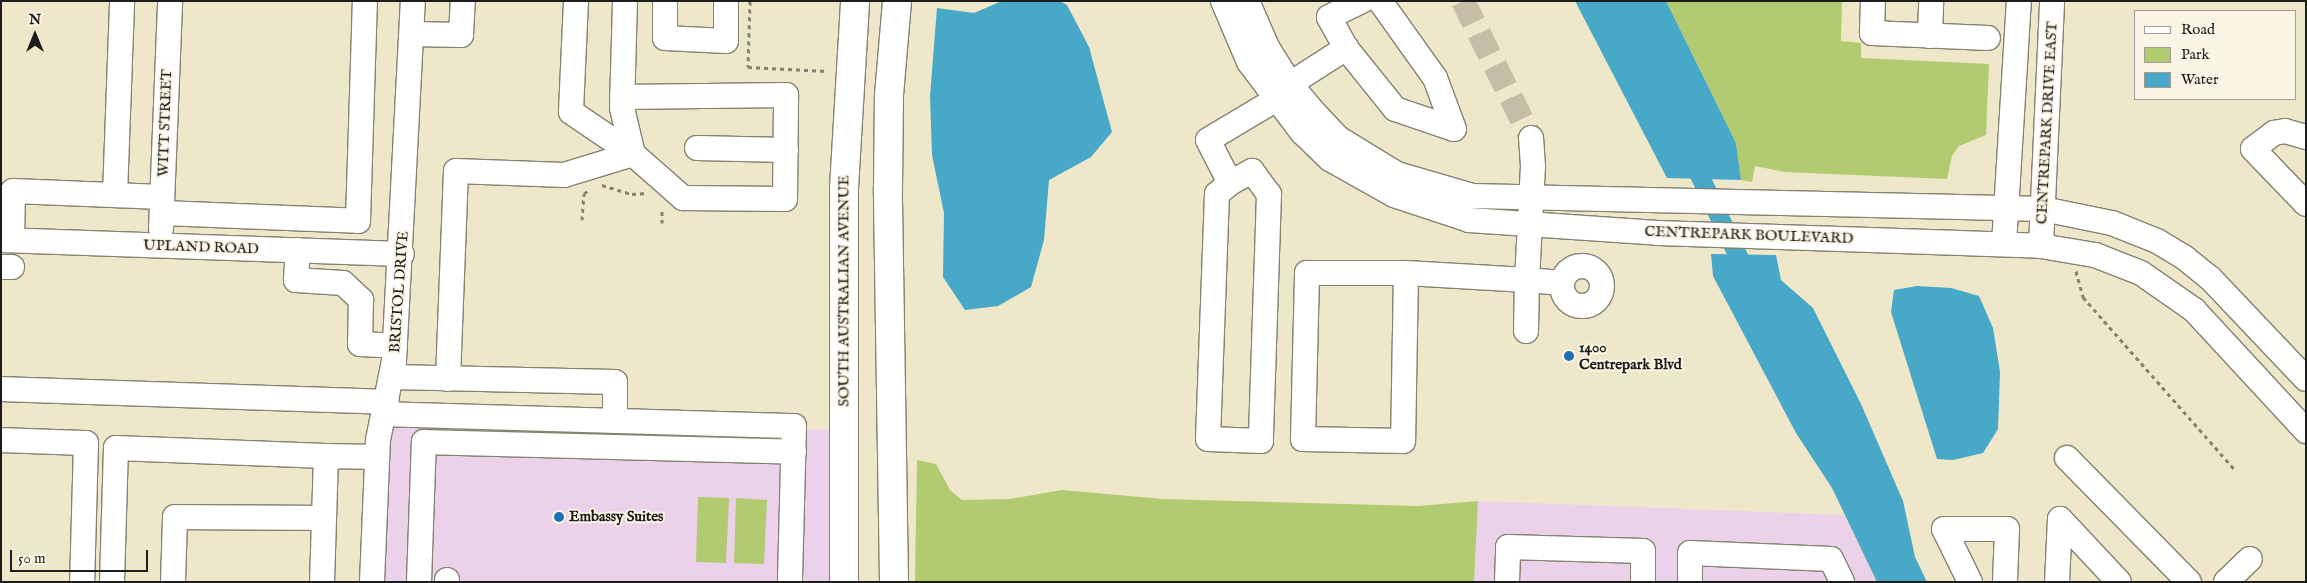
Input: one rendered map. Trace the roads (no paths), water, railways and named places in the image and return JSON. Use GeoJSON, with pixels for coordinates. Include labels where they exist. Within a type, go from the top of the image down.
{"type":"FeatureCollection","features":[{"type":"Feature","properties":{"kind":"main road","name":"SOUTH AUSTRALIAN AVENUE"},"geometry":{"type":"LineString","coordinates":[[844,582],[844,188],[855,1]]}},
{"type":"Feature","properties":{"kind":"main road"},"geometry":{"type":"LineString","coordinates":[[894,582],[888,188],[889,95],[897,1]]}},
{"type":"Feature","properties":{"kind":"street"},"geometry":{"type":"LineString","coordinates":[[115,195],[122,1]]}},
{"type":"Feature","properties":{"kind":"street","name":"WITT STREET"},"geometry":{"type":"LineString","coordinates":[[160,245],[170,1]]}},
{"type":"Feature","properties":{"kind":"street"},"geometry":{"type":"LineString","coordinates":[[7,240],[14,191],[115,195],[162,205],[358,221],[365,1]]}},
{"type":"Feature","properties":{"kind":"street","name":"BRISTOL DRIVE"},"geometry":{"type":"LineString","coordinates":[[372,582],[377,457],[392,377],[402,254],[413,1]]}},
{"type":"Feature","properties":{"kind":"street"},"geometry":{"type":"LineString","coordinates":[[412,34],[461,35],[462,1]]}},
{"type":"Feature","properties":{"kind":"street"},"geometry":{"type":"LineString","coordinates":[[576,1],[572,112],[633,154],[683,198],[785,198],[786,95],[622,97]]}},
{"type":"Feature","properties":{"kind":"street"},"geometry":{"type":"LineString","coordinates":[[625,1],[623,118],[633,154]]}},
{"type":"Feature","properties":{"kind":"street"},"geometry":{"type":"LineString","coordinates":[[665,1],[665,38],[726,41],[726,1]]}},
{"type":"Feature","properties":{"kind":"street","name":"CENTREPARK BOULEVARD"},"geometry":{"type":"LineString","coordinates":[[1223,1],[1249,62],[1338,138],[1397,174],[1472,196],[2043,209],[2127,229],[2185,258],[2210,278],[2306,379]]}},
{"type":"Feature","properties":{"kind":"street","name":"CENTREPARK BOULEVARD"},"geometry":{"type":"LineString","coordinates":[[1247,1],[1267,47],[1283,92],[1330,159],[1369,184],[1434,211],[1469,220],[1530,222],[1658,233],[2041,246],[2074,251],[2111,260],[2168,290],[2194,310],[2306,430]]}},
{"type":"Feature","properties":{"kind":"street"},"geometry":{"type":"LineString","coordinates":[[1362,1],[1329,17],[1346,48],[1395,109],[1454,129],[1434,78],[1380,1]]}},
{"type":"Feature","properties":{"kind":"street"},"geometry":{"type":"LineString","coordinates":[[1872,1],[1872,33],[1988,38]]}},
{"type":"Feature","properties":{"kind":"street"},"geometry":{"type":"LineString","coordinates":[[1930,36],[1931,1]]}},
{"type":"Feature","properties":{"kind":"street"},"geometry":{"type":"LineString","coordinates":[[2004,244],[2019,1]]}},
{"type":"Feature","properties":{"kind":"street","name":"CENTREPARK DRIVE EAST"},"geometry":{"type":"LineString","coordinates":[[2041,246],[2052,1]]}},
{"type":"Feature","properties":{"kind":"street"},"geometry":{"type":"LineString","coordinates":[[1230,183],[1208,140],[1283,92],[1346,48]]}},
{"type":"Feature","properties":{"kind":"street"},"geometry":{"type":"LineString","coordinates":[[2306,137],[2285,131],[2274,134],[2253,149],[2306,204]]}},
{"type":"Feature","properties":{"kind":"street"},"geometry":{"type":"LineString","coordinates":[[1526,331],[1532,198],[1531,138]]}},
{"type":"Feature","properties":{"kind":"street"},"geometry":{"type":"LineString","coordinates":[[697,148],[786,150]]}},
{"type":"Feature","properties":{"kind":"street"},"geometry":{"type":"LineString","coordinates":[[448,379],[456,171],[564,175],[633,154]]}},
{"type":"Feature","properties":{"kind":"street"},"geometry":{"type":"LineString","coordinates":[[1252,171],[1269,194],[1261,440],[1208,439],[1217,194],[1230,183],[1252,171]]}},
{"type":"Feature","properties":{"kind":"street","name":"UPLAND ROAD"},"geometry":{"type":"LineString","coordinates":[[7,240],[402,254]]}},
{"type":"Feature","properties":{"kind":"street"},"geometry":{"type":"LineString","coordinates":[[298,250],[296,280],[343,283],[361,300],[360,344],[395,346]]}},
{"type":"Feature","properties":{"kind":"street"},"geometry":{"type":"LineString","coordinates":[[1406,273],[1403,441],[1303,439],[1307,273],[1406,273],[1562,283]]}},
{"type":"Feature","properties":{"kind":"street"},"geometry":{"type":"LineString","coordinates":[[392,377],[615,382],[615,421]]}},
{"type":"Feature","properties":{"kind":"street"},"geometry":{"type":"LineString","coordinates":[[1,389],[385,408],[521,418],[794,426],[790,582]]}},
{"type":"Feature","properties":{"kind":"street"},"geometry":{"type":"LineString","coordinates":[[520,445],[521,418]]}},
{"type":"Feature","properties":{"kind":"street"},"geometry":{"type":"LineString","coordinates":[[1,440],[86,443],[82,582]]}},
{"type":"Feature","properties":{"kind":"street"},"geometry":{"type":"LineString","coordinates":[[419,582],[424,442],[794,452]]}},
{"type":"Feature","properties":{"kind":"street"},"geometry":{"type":"LineString","coordinates":[[112,582],[116,448],[377,457]]}},
{"type":"Feature","properties":{"kind":"street"},"geometry":{"type":"LineString","coordinates":[[322,582],[326,456]]}},
{"type":"Feature","properties":{"kind":"street"},"geometry":{"type":"LineString","coordinates":[[2067,458],[2189,582]]}},
{"type":"Feature","properties":{"kind":"street"},"geometry":{"type":"LineString","coordinates":[[173,582],[175,517],[324,518]]}},
{"type":"Feature","properties":{"kind":"street"},"geometry":{"type":"LineString","coordinates":[[2057,582],[2060,519],[2119,582]]}},
{"type":"Feature","properties":{"kind":"street"},"geometry":{"type":"LineString","coordinates":[[1970,582],[1944,529],[2007,529],[2005,582]]}},
{"type":"Feature","properties":{"kind":"street"},"geometry":{"type":"LineString","coordinates":[[1507,582],[1508,547],[1644,551],[1642,582]]}},
{"type":"Feature","properties":{"kind":"street"},"geometry":{"type":"LineString","coordinates":[[1690,582],[1690,553],[1831,558],[1842,582]]}},
{"type":"Feature","properties":{"kind":"street"},"geometry":{"type":"LineString","coordinates":[[2226,582],[2250,558]]}},
{"type":"Feature","properties":{"kind":"water"},"geometry":{"type":"Polygon","coordinates":[[[1002,1],[1060,1],[1067,5],[1089,47],[1112,132],[1091,157],[1049,180],[1044,240],[1031,287],[998,306],[965,310],[943,277],[944,213],[932,155],[930,96],[937,8],[974,13],[1002,1]]]}},
{"type":"Feature","properties":{"kind":"water"},"geometry":{"type":"Polygon","coordinates":[[[1575,1],[1666,1],[1736,143],[1741,180],[1667,178],[1575,1]]]}},
{"type":"Feature","properties":{"kind":"water"},"geometry":{"type":"Polygon","coordinates":[[[1711,254],[1776,255],[1781,280],[1813,308],[1861,404],[1903,501],[1915,557],[1927,582],[1877,582],[1832,488],[1796,433],[1713,276],[1711,254]]]}},
{"type":"Feature","properties":{"kind":"water"},"geometry":{"type":"Polygon","coordinates":[[[1917,286],[1951,288],[1979,296],[1993,328],[2000,372],[1998,429],[1983,453],[1953,460],[1937,459],[1891,312],[1894,290],[1917,286]]]}},
{"type":"Feature","properties":{"kind":"waterway"},"geometry":{"type":"LineString","coordinates":[[1691,158],[1748,277]]}},
{"type":"Feature","properties":{"kind":"tunnel"},"geometry":{"type":"LineString","coordinates":[[1463,1],[1531,138]]}},
{"type":"Feature","properties":{"kind":"place","name":"1400 Centrepark Blvd"},"geometry":{"type":"Point","coordinates":[1569,356]}},
{"type":"Feature","properties":{"kind":"place","name":"Embassy Suites"},"geometry":{"type":"Point","coordinates":[559,517]}}]}
